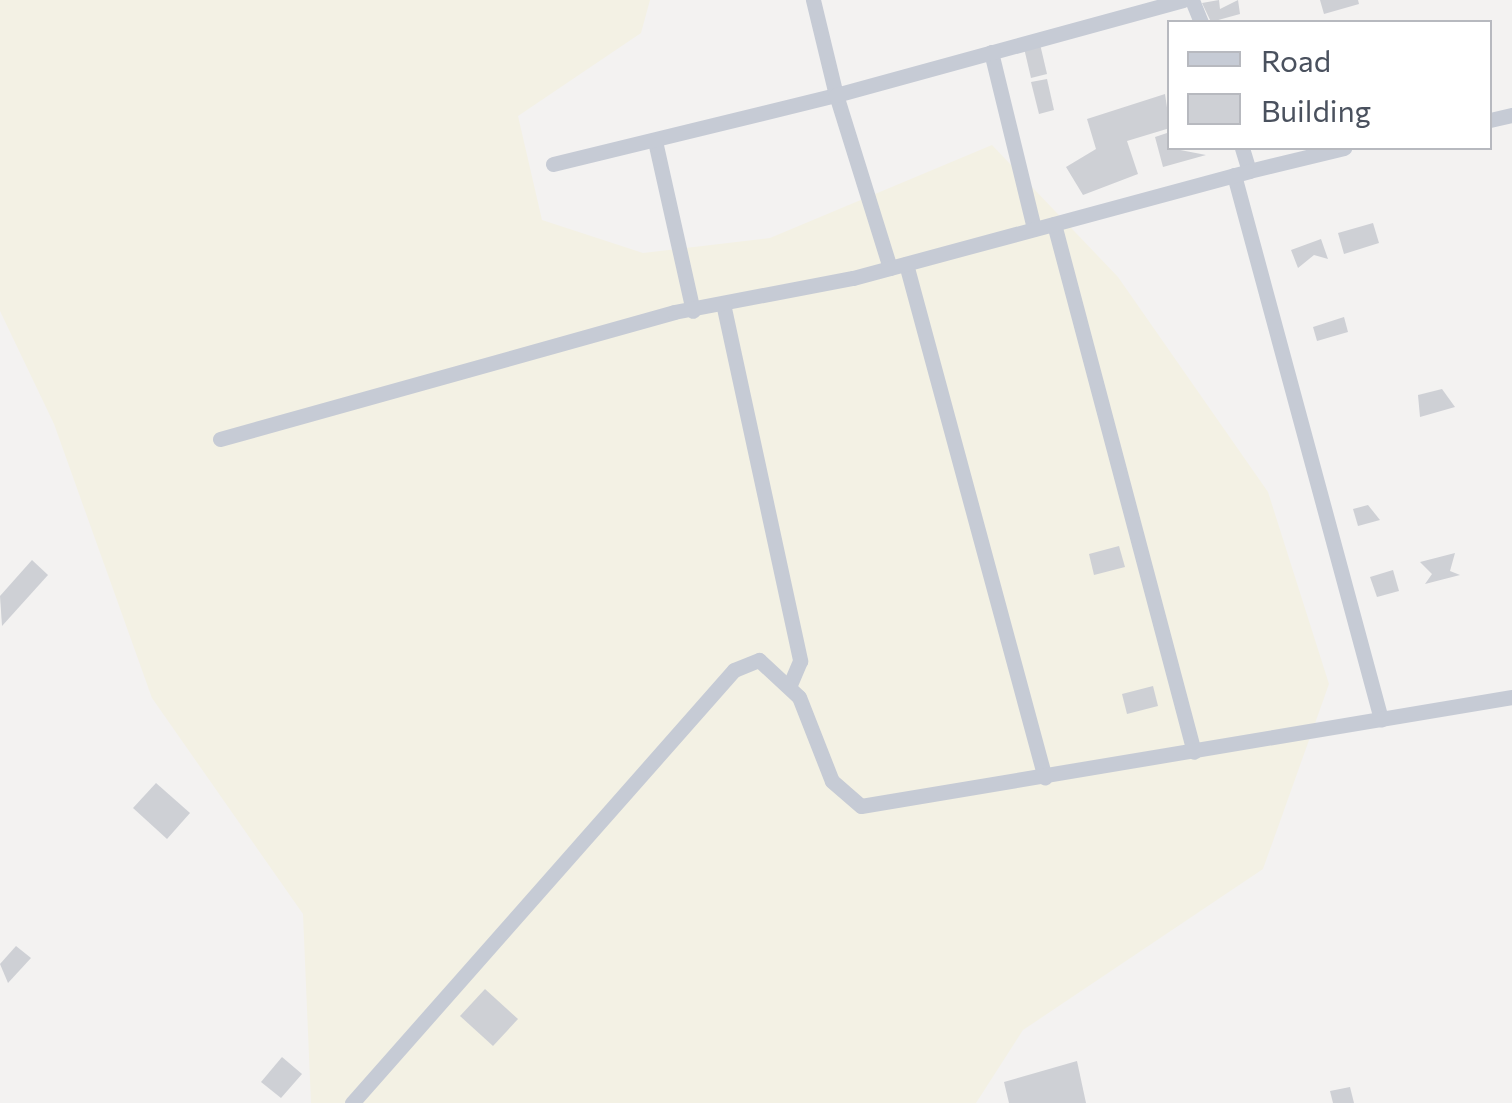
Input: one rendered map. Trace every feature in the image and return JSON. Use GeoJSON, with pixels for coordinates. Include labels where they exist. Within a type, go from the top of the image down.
{"type":"FeatureCollection","features":[{"type":"Feature","properties":{"kind":"street"},"geometry":{"type":"LineString","coordinates":[[813,0],[836,95],[898,266],[1045,778]]}},
{"type":"Feature","properties":{"kind":"street"},"geometry":{"type":"LineString","coordinates":[[554,164],[836,95],[1183,0]]}},
{"type":"Feature","properties":{"kind":"street"},"geometry":{"type":"LineString","coordinates":[[991,52],[1034,229]]}},
{"type":"Feature","properties":{"kind":"street"},"geometry":{"type":"LineString","coordinates":[[654,141],[693,311]]}},
{"type":"Feature","properties":{"kind":"street"},"geometry":{"type":"LineString","coordinates":[[1242,150],[1241,173],[1381,720]]}},
{"type":"Feature","properties":{"kind":"street"},"geometry":{"type":"LineString","coordinates":[[220,439],[693,311],[724,308],[898,266],[1336,150]]}},
{"type":"Feature","properties":{"kind":"street"},"geometry":{"type":"LineString","coordinates":[[1054,224],[1194,752]]}},
{"type":"Feature","properties":{"kind":"street"},"geometry":{"type":"LineString","coordinates":[[724,308],[800,661],[789,687]]}},
{"type":"Feature","properties":{"kind":"street"},"geometry":{"type":"LineString","coordinates":[[352,1103],[734,670],[759,660],[789,687],[832,781],[862,806],[1512,696]]}},
{"type":"Feature","properties":{"kind":"sand"},"geometry":{"type":"Polygon","coordinates":[[[0,0],[650,0],[641,33],[518,116],[542,220],[643,253],[770,238],[992,145],[1118,277],[1268,492],[1329,684],[1263,869],[1023,1030],[976,1103],[311,1103],[303,914],[152,698],[54,424],[0,311],[0,0]]]}},
{"type":"Feature","properties":{"kind":"building"},"geometry":{"type":"Polygon","coordinates":[[[1219,0],[1220,9],[1238,0],[1240,14],[1210,20],[1202,3],[1219,0]]]}},
{"type":"Feature","properties":{"kind":"building"},"geometry":{"type":"Polygon","coordinates":[[[1320,0],[1358,0],[1359,4],[1324,14],[1320,0]]]}},
{"type":"Feature","properties":{"kind":"building"},"geometry":{"type":"Polygon","coordinates":[[[1040,44],[1047,74],[1031,78],[1024,48],[1040,44]]]}},
{"type":"Feature","properties":{"kind":"building"},"geometry":{"type":"Polygon","coordinates":[[[1047,79],[1054,110],[1039,114],[1031,82],[1047,79]]]}},
{"type":"Feature","properties":{"kind":"building"},"geometry":{"type":"Polygon","coordinates":[[[1165,94],[1167,129],[1127,141],[1138,174],[1083,195],[1066,167],[1096,149],[1087,119],[1165,94]]]}},
{"type":"Feature","properties":{"kind":"building"},"geometry":{"type":"Polygon","coordinates":[[[1167,133],[1167,150],[1206,155],[1163,167],[1155,137],[1167,133]]]}},
{"type":"Feature","properties":{"kind":"building"},"geometry":{"type":"Polygon","coordinates":[[[1373,223],[1379,243],[1344,254],[1338,233],[1373,223]]]}},
{"type":"Feature","properties":{"kind":"building"},"geometry":{"type":"Polygon","coordinates":[[[1321,239],[1328,259],[1314,255],[1298,268],[1291,250],[1321,239]]]}},
{"type":"Feature","properties":{"kind":"building"},"geometry":{"type":"Polygon","coordinates":[[[1344,317],[1348,332],[1317,341],[1313,327],[1344,317]]]}},
{"type":"Feature","properties":{"kind":"building"},"geometry":{"type":"Polygon","coordinates":[[[1442,389],[1455,407],[1420,417],[1418,395],[1442,389]]]}},
{"type":"Feature","properties":{"kind":"building"},"geometry":{"type":"Polygon","coordinates":[[[1368,505],[1380,520],[1358,526],[1353,509],[1368,505]]]}},
{"type":"Feature","properties":{"kind":"building"},"geometry":{"type":"Polygon","coordinates":[[[1119,546],[1125,567],[1094,575],[1089,554],[1119,546]]]}},
{"type":"Feature","properties":{"kind":"building"},"geometry":{"type":"Polygon","coordinates":[[[1455,553],[1450,571],[1460,575],[1425,584],[1432,574],[1420,562],[1455,553]]]}},
{"type":"Feature","properties":{"kind":"building"},"geometry":{"type":"Polygon","coordinates":[[[32,560],[48,575],[2,626],[0,596],[32,560]]]}},
{"type":"Feature","properties":{"kind":"building"},"geometry":{"type":"Polygon","coordinates":[[[1393,570],[1399,591],[1377,597],[1370,577],[1393,570]]]}},
{"type":"Feature","properties":{"kind":"building"},"geometry":{"type":"Polygon","coordinates":[[[1153,686],[1158,706],[1127,714],[1122,694],[1153,686]]]}},
{"type":"Feature","properties":{"kind":"building"},"geometry":{"type":"Polygon","coordinates":[[[156,783],[190,813],[167,839],[133,808],[156,783]]]}},
{"type":"Feature","properties":{"kind":"building"},"geometry":{"type":"Polygon","coordinates":[[[16,946],[31,958],[8,983],[0,964],[16,946]]]}},
{"type":"Feature","properties":{"kind":"building"},"geometry":{"type":"Polygon","coordinates":[[[485,989],[518,1019],[493,1046],[460,1016],[485,989]]]}},
{"type":"Feature","properties":{"kind":"building"},"geometry":{"type":"Polygon","coordinates":[[[282,1057],[302,1074],[281,1098],[261,1082],[282,1057]]]}},
{"type":"Feature","properties":{"kind":"building"},"geometry":{"type":"Polygon","coordinates":[[[1077,1061],[1086,1103],[1009,1103],[1004,1082],[1077,1061]]]}},
{"type":"Feature","properties":{"kind":"building"},"geometry":{"type":"Polygon","coordinates":[[[1350,1087],[1354,1103],[1333,1103],[1330,1091],[1350,1087]]]}}]}
